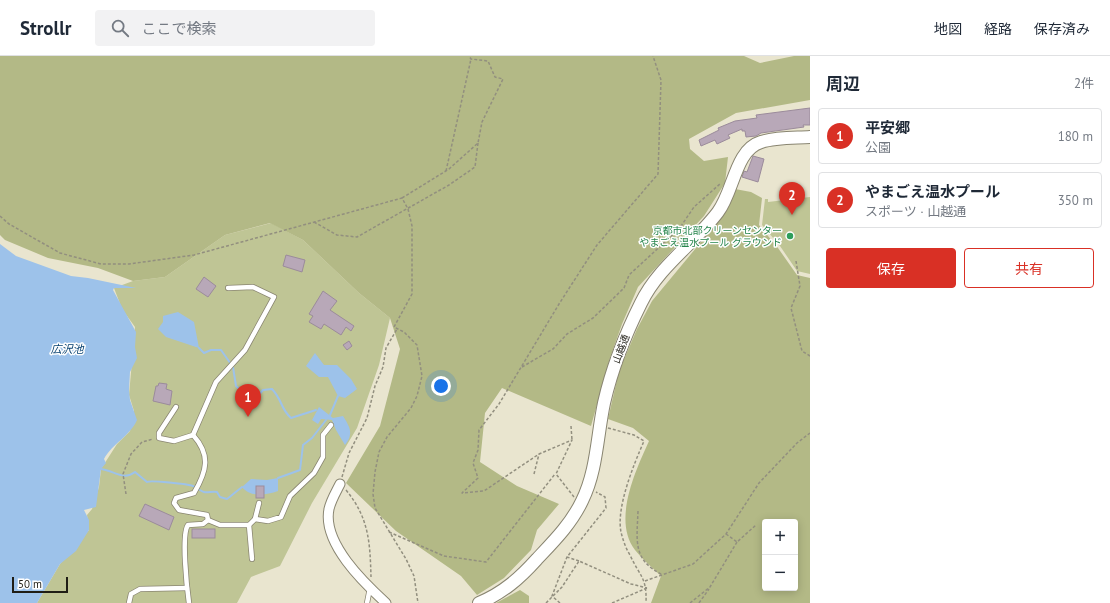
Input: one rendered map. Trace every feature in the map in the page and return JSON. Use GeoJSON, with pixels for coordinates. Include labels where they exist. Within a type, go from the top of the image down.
{"type":"FeatureCollection","features":[{"type":"Feature","properties":{"kind":"street","name":"山越通"},"geometry":{"type":"LineString","coordinates":[[479,603],[500,593],[514,583],[562,532],[580,505],[594,462],[609,384],[618,354],[649,287],[662,271],[719,211],[732,188],[739,163],[743,155],[753,146],[761,142],[810,137]]}},
{"type":"Feature","properties":{"kind":"street"},"geometry":{"type":"LineString","coordinates":[[340,484],[329,510],[331,527],[338,548],[350,566],[386,603]]}},
{"type":"Feature","properties":{"kind":"lane"},"geometry":{"type":"LineString","coordinates":[[176,407],[159,433],[158,438],[174,441],[193,435],[216,382],[235,363],[245,350],[274,297],[253,287],[228,288]]}},
{"type":"Feature","properties":{"kind":"lane"},"geometry":{"type":"LineString","coordinates":[[255,519],[268,521],[281,517],[290,496],[314,473],[323,457],[323,435],[331,425]]}},
{"type":"Feature","properties":{"kind":"lane"},"geometry":{"type":"LineString","coordinates":[[193,435],[202,445],[206,455],[204,473],[194,493],[176,498],[174,504],[180,510],[207,516],[208,520],[220,525],[249,525],[255,519],[259,503]]}},
{"type":"Feature","properties":{"kind":"lane"},"geometry":{"type":"LineString","coordinates":[[189,603],[187,588],[186,528],[188,525],[203,524],[208,520]]}},
{"type":"Feature","properties":{"kind":"lane"},"geometry":{"type":"LineString","coordinates":[[249,525],[252,559]]}},
{"type":"Feature","properties":{"kind":"lane"},"geometry":{"type":"LineString","coordinates":[[129,603],[131,594],[140,589],[187,588]]}},
{"type":"Feature","properties":{"kind":"lane"},"geometry":{"type":"LineString","coordinates":[[367,603],[370,588]]}},
{"type":"Feature","properties":{"kind":"path"},"geometry":{"type":"LineString","coordinates":[[446,171],[471,59],[469,56]]}},
{"type":"Feature","properties":{"kind":"path"},"geometry":{"type":"LineString","coordinates":[[572,440],[539,454],[484,491],[462,493],[478,478],[473,463],[478,450],[479,430],[499,404],[559,304],[598,245],[658,174],[661,80],[653,56]]}},
{"type":"Feature","properties":{"kind":"path"},"geometry":{"type":"LineString","coordinates":[[314,222],[337,235],[357,237],[449,185],[476,166],[482,122],[503,79],[495,77],[488,61],[471,59]]}},
{"type":"Feature","properties":{"kind":"path"},"geometry":{"type":"LineString","coordinates":[[0,216],[9,224],[60,253],[101,264],[129,264],[194,255],[402,198],[446,171],[478,143]]}},
{"type":"Feature","properties":{"kind":"path"},"geometry":{"type":"LineString","coordinates":[[521,368],[553,349],[567,334],[593,318],[624,288],[629,275],[678,229],[694,207],[722,182]]}},
{"type":"Feature","properties":{"kind":"path"},"geometry":{"type":"LineString","coordinates":[[370,588],[370,541],[362,516],[352,498],[340,484],[349,453],[367,418],[375,386],[383,367],[386,348],[396,328],[394,327],[412,294],[412,226],[408,209],[402,198]]}},
{"type":"Feature","properties":{"kind":"path"},"geometry":{"type":"LineString","coordinates":[[796,261],[800,286],[791,308],[802,351],[810,356]]}},
{"type":"Feature","properties":{"kind":"path"},"geometry":{"type":"LineString","coordinates":[[396,328],[404,332],[417,345],[422,376],[417,396],[411,408],[387,437],[379,452],[373,494],[375,508],[406,559],[414,576],[418,603]]}},
{"type":"Feature","properties":{"kind":"path"},"geometry":{"type":"LineString","coordinates":[[389,532],[444,556],[486,562],[556,474],[572,440],[571,426]]}},
{"type":"Feature","properties":{"kind":"path"},"geometry":{"type":"LineString","coordinates":[[601,426],[634,435],[644,441],[632,468],[620,516],[621,532],[626,547],[645,581],[647,588],[646,603]]}},
{"type":"Feature","properties":{"kind":"path"},"geometry":{"type":"LineString","coordinates":[[645,581],[693,564],[726,534],[759,483],[797,443],[810,433]]}},
{"type":"Feature","properties":{"kind":"path"},"geometry":{"type":"LineString","coordinates":[[126,494],[123,474],[131,454],[142,442],[158,438]]}},
{"type":"Feature","properties":{"kind":"path"},"geometry":{"type":"LineString","coordinates":[[534,474],[539,454]]}},
{"type":"Feature","properties":{"kind":"path"},"geometry":{"type":"LineString","coordinates":[[556,474],[580,505]]}},
{"type":"Feature","properties":{"kind":"path"},"geometry":{"type":"LineString","coordinates":[[552,596],[567,557],[606,508],[605,497],[587,487]]}},
{"type":"Feature","properties":{"kind":"path"},"geometry":{"type":"LineString","coordinates":[[638,511],[637,547],[650,568],[663,575]]}},
{"type":"Feature","properties":{"kind":"path"},"geometry":{"type":"LineString","coordinates":[[700,603],[737,542],[756,525]]}},
{"type":"Feature","properties":{"kind":"path"},"geometry":{"type":"LineString","coordinates":[[726,534],[737,542]]}},
{"type":"Feature","properties":{"kind":"path"},"geometry":{"type":"LineString","coordinates":[[567,557],[631,584],[647,588]]}},
{"type":"Feature","properties":{"kind":"path"},"geometry":{"type":"LineString","coordinates":[[546,603],[562,587],[579,561]]}},
{"type":"Feature","properties":{"kind":"path"},"geometry":{"type":"LineString","coordinates":[[690,603],[710,587]]}},
{"type":"Feature","properties":{"kind":"path"},"geometry":{"type":"LineString","coordinates":[[612,603],[647,588]]}},
{"type":"Feature","properties":{"kind":"path"},"geometry":{"type":"LineString","coordinates":[[552,596],[560,603]]}},
{"type":"Feature","properties":{"kind":"green space"},"geometry":{"type":"Polygon","coordinates":[[[0,56],[744,56],[760,63],[794,56],[810,56],[810,100],[736,113],[689,139],[690,149],[704,161],[728,157],[725,183],[704,216],[638,287],[622,324],[610,358],[591,426],[502,388],[485,413],[480,462],[517,486],[559,504],[537,530],[531,550],[504,578],[477,595],[461,576],[396,531],[346,483],[380,426],[400,349],[390,318],[359,293],[303,240],[270,223],[225,235],[165,277],[133,281],[98,268],[48,258],[5,240],[0,235],[0,56]]]}},
{"type":"Feature","properties":{"kind":"green space"},"geometry":{"type":"Polygon","coordinates":[[[735,189],[751,192],[762,198],[759,225],[778,248],[797,275],[810,278],[810,603],[651,603],[661,576],[635,550],[628,538],[626,524],[628,495],[649,441],[633,428],[608,419],[619,371],[637,329],[652,301],[725,213],[735,189]]]}},
{"type":"Feature","properties":{"kind":"green space","name":"京都市北部クリーンセンター やまごえ温水プール グラウンド"},"geometry":{"type":"Polygon","coordinates":[[[810,197],[810,274],[797,271],[780,246],[762,225],[765,199],[768,199],[768,202],[810,197]]]}},
{"type":"Feature","properties":{"kind":"green space"},"geometry":{"type":"Polygon","coordinates":[[[271,223],[303,240],[359,293],[390,318],[379,365],[357,428],[312,503],[280,566],[251,577],[237,603],[37,603],[60,564],[89,530],[87,515],[92,509],[99,487],[101,469],[117,444],[130,431],[134,411],[129,395],[135,327],[122,309],[114,288],[133,281],[165,277],[225,235],[271,223]]]}},
{"type":"Feature","properties":{"kind":"green space"},"geometry":{"type":"Polygon","coordinates":[[[520,590],[529,596],[529,603],[496,603],[520,590]]]}},
{"type":"Feature","properties":{"kind":"water","name":"広沢池"},"geometry":{"type":"Polygon","coordinates":[[[0,244],[16,256],[71,276],[136,288],[114,288],[113,290],[136,332],[135,347],[137,358],[130,372],[129,390],[130,400],[137,420],[130,431],[107,454],[104,459],[106,463],[101,469],[96,507],[84,510],[89,520],[89,530],[76,551],[60,564],[37,603],[0,603],[0,244]]]}},
{"type":"Feature","properties":{"kind":"water"},"geometry":{"type":"Polygon","coordinates":[[[178,312],[194,322],[199,348],[166,337],[158,329],[163,322],[163,316],[178,312]]]}},
{"type":"Feature","properties":{"kind":"water"},"geometry":{"type":"Polygon","coordinates":[[[315,353],[324,365],[337,365],[351,379],[357,389],[345,398],[338,396],[328,377],[319,377],[306,366],[315,353]]]}},
{"type":"Feature","properties":{"kind":"water"},"geometry":{"type":"Polygon","coordinates":[[[319,407],[333,418],[343,416],[350,430],[348,441],[345,445],[332,420],[321,419],[318,424],[312,420],[319,407]]]}},
{"type":"Feature","properties":{"kind":"water"},"geometry":{"type":"Polygon","coordinates":[[[278,478],[278,491],[259,495],[250,493],[242,487],[251,479],[267,480],[278,478]]]}},
{"type":"Feature","properties":{"kind":"building"},"geometry":{"type":"Polygon","coordinates":[[[810,108],[810,125],[803,125],[804,127],[761,133],[756,136],[746,137],[745,131],[742,131],[742,129],[728,135],[730,138],[717,144],[715,140],[701,146],[699,140],[719,130],[718,128],[735,121],[757,118],[756,115],[810,108]]]}},
{"type":"Feature","properties":{"kind":"building"},"geometry":{"type":"Polygon","coordinates":[[[753,156],[764,159],[758,182],[742,177],[744,171],[747,172],[753,156]]]}},
{"type":"Feature","properties":{"kind":"building"},"geometry":{"type":"Polygon","coordinates":[[[286,255],[305,260],[302,272],[283,266],[286,255]]]}},
{"type":"Feature","properties":{"kind":"building"},"geometry":{"type":"Polygon","coordinates":[[[204,277],[216,286],[208,297],[196,289],[204,277]]]}},
{"type":"Feature","properties":{"kind":"building"},"geometry":{"type":"Polygon","coordinates":[[[323,291],[337,301],[330,310],[354,326],[351,331],[346,327],[341,335],[324,324],[321,329],[309,322],[313,316],[309,314],[323,291]]]}},
{"type":"Feature","properties":{"kind":"building"},"geometry":{"type":"Polygon","coordinates":[[[349,341],[352,346],[347,350],[343,345],[349,341]]]}},
{"type":"Feature","properties":{"kind":"building"},"geometry":{"type":"Polygon","coordinates":[[[159,383],[167,384],[166,389],[172,391],[170,405],[153,401],[156,386],[158,386],[159,383]]]}},
{"type":"Feature","properties":{"kind":"building"},"geometry":{"type":"Polygon","coordinates":[[[256,486],[264,486],[264,498],[256,498],[256,486]]]}},
{"type":"Feature","properties":{"kind":"building"},"geometry":{"type":"Polygon","coordinates":[[[145,504],[174,517],[169,530],[139,516],[145,504]]]}},
{"type":"Feature","properties":{"kind":"building"},"geometry":{"type":"Polygon","coordinates":[[[192,529],[215,529],[215,538],[192,538],[192,529]]]}},
{"type":"Feature","properties":{"kind":"waterway"},"geometry":{"type":"LineString","coordinates":[[199,348],[204,353],[211,350],[221,350],[233,367],[236,386],[245,394],[258,396],[263,390],[272,389],[291,418],[316,410]]}},
{"type":"Feature","properties":{"kind":"waterway"},"geometry":{"type":"LineString","coordinates":[[330,415],[338,396]]}},
{"type":"Feature","properties":{"kind":"waterway"},"geometry":{"type":"LineString","coordinates":[[278,478],[300,470],[303,445],[312,438],[326,420]]}},
{"type":"Feature","properties":{"kind":"waterway"},"geometry":{"type":"LineString","coordinates":[[101,469],[123,476],[131,475],[135,472],[147,482],[190,485],[204,492],[217,492],[220,497],[227,499],[242,487]]}},
{"type":"Feature","properties":{"kind":"place","name":"やまごえ温水プール"},"geometry":{"type":"Point","coordinates":[792,215]}},
{"type":"Feature","properties":{"kind":"place","name":"京都市北部クリーンセンター やまごえ温水プール グラウンド"},"geometry":{"type":"Point","coordinates":[790,236]}},
{"type":"Feature","properties":{"kind":"place","name":"平安郷"},"geometry":{"type":"Point","coordinates":[248,417]}}]}
